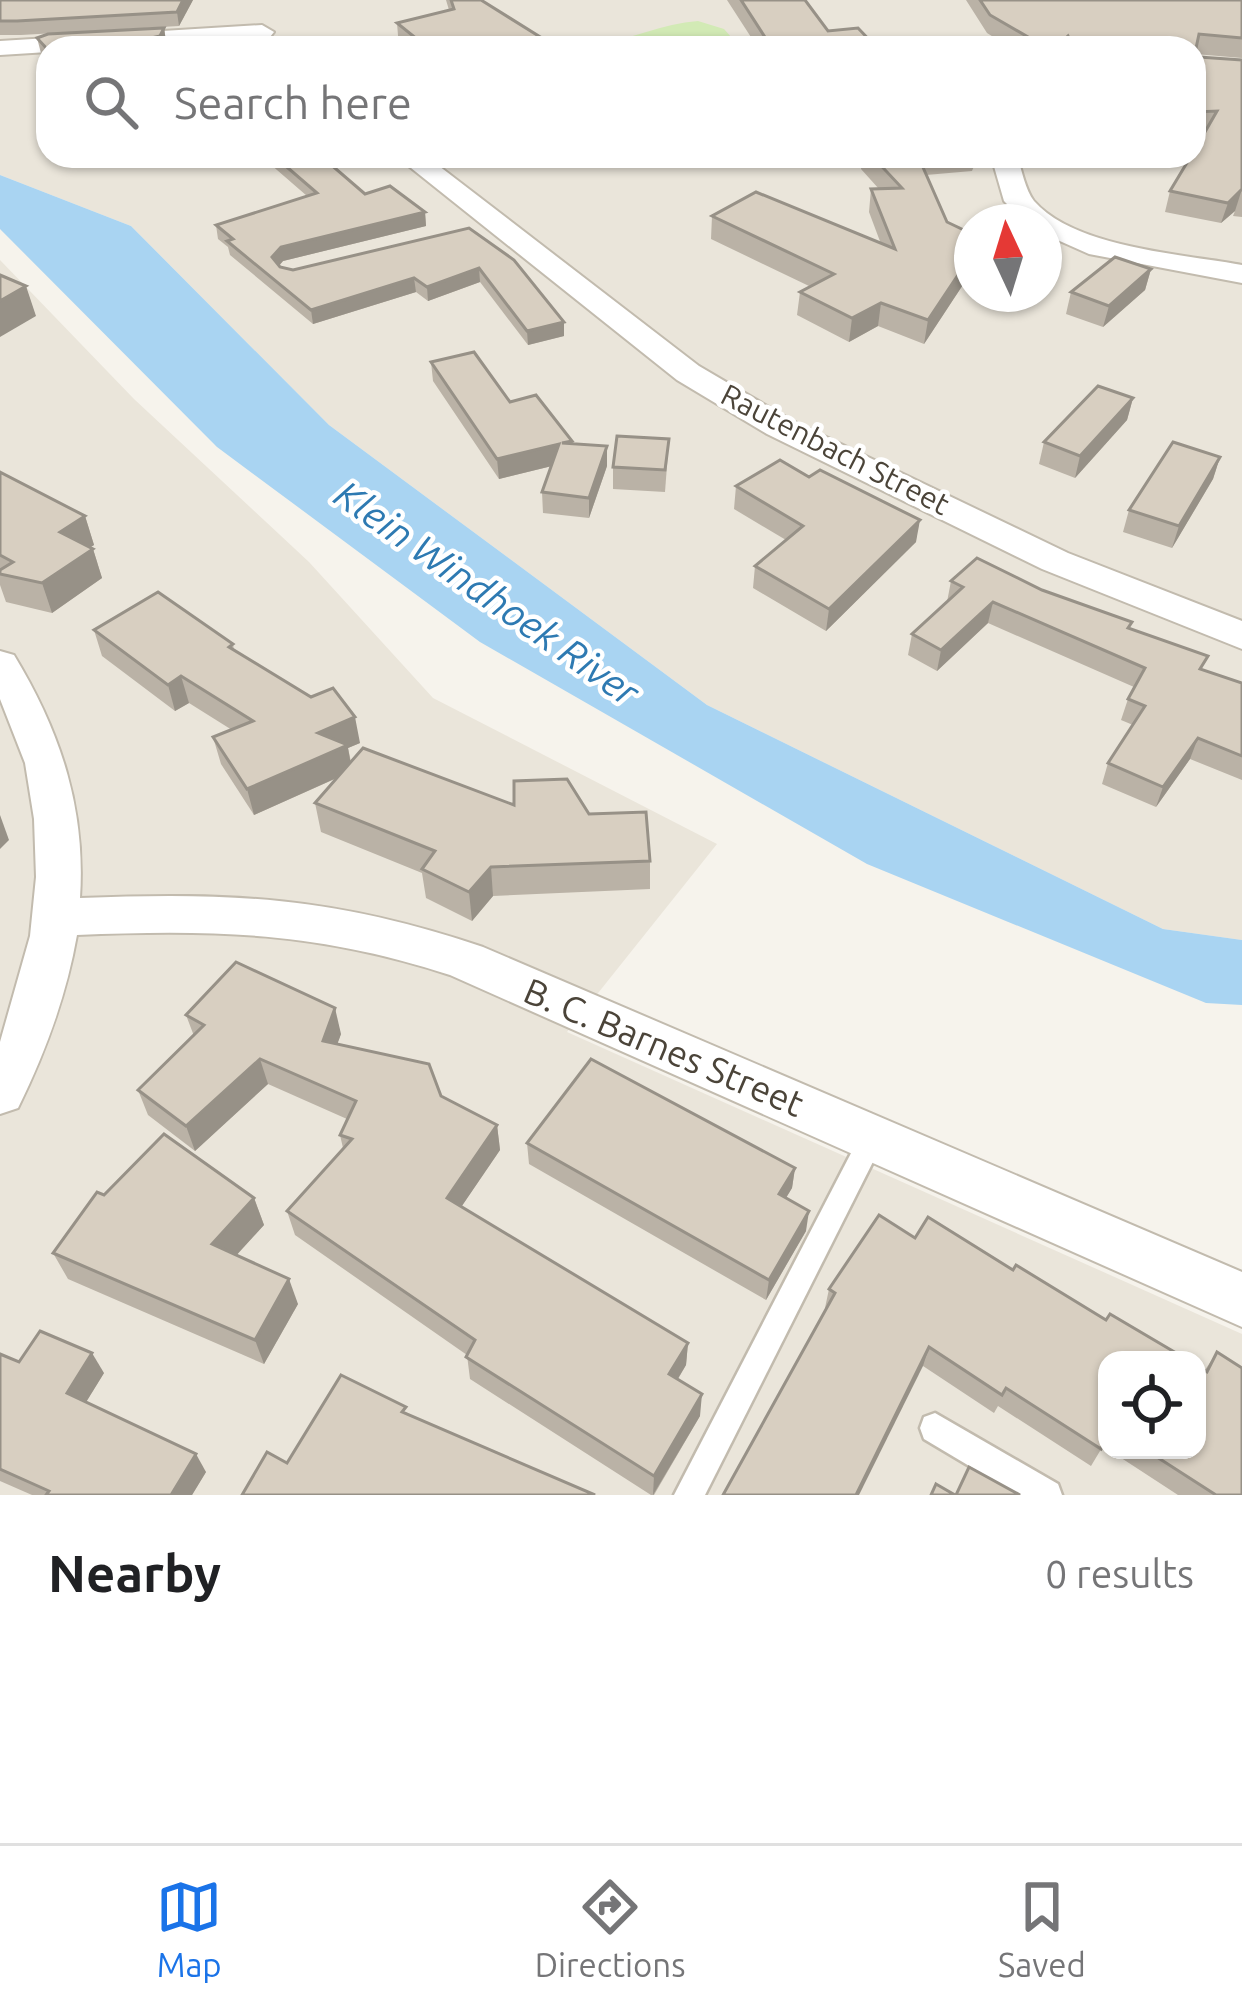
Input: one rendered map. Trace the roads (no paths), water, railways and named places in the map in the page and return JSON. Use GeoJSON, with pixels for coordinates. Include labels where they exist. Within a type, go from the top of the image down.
{"type":"FeatureCollection","features":[{"type":"Feature","properties":{"kind":"street"},"geometry":{"type":"LineString","coordinates":[[224,11],[265,36]]}},
{"type":"Feature","properties":{"kind":"street"},"geometry":{"type":"LineString","coordinates":[[0,48],[36,47]]}},
{"type":"Feature","properties":{"kind":"street","name":"Rautenbach Street"},"geometry":{"type":"LineString","coordinates":[[424,168],[688,373],[779,427],[1055,561],[1242,636]]}},
{"type":"Feature","properties":{"kind":"street"},"geometry":{"type":"LineString","coordinates":[[1008,168],[1021,204]]}},
{"type":"Feature","properties":{"kind":"street"},"geometry":{"type":"LineString","coordinates":[[450,233],[494,222]]}},
{"type":"Feature","properties":{"kind":"street"},"geometry":{"type":"LineString","coordinates":[[1062,232],[1089,245],[1242,274]]}},
{"type":"Feature","properties":{"kind":"street"},"geometry":{"type":"LineString","coordinates":[[0,665],[20,692],[46,759],[58,844],[57,917],[37,1014],[6,1068]]}},
{"type":"Feature","properties":{"kind":"street","name":"B. C. Barnes Street"},"geometry":{"type":"LineString","coordinates":[[57,917],[180,912],[298,918],[388,936],[466,961],[1242,1300]]}},
{"type":"Feature","properties":{"kind":"lane"},"geometry":{"type":"LineString","coordinates":[[688,1495],[872,1138]]}},
{"type":"Feature","properties":{"kind":"lane"},"geometry":{"type":"LineString","coordinates":[[935,1428],[1047,1495]]}},
{"type":"Feature","properties":{"kind":"water","name":"Klein Windhoek River"},"geometry":{"type":"Polygon","coordinates":[[[0,175],[131,226],[329,425],[707,705],[1163,929],[1242,940],[1242,1005],[1206,1003],[867,864],[480,642],[217,447],[0,229],[0,175]]]}}]}
